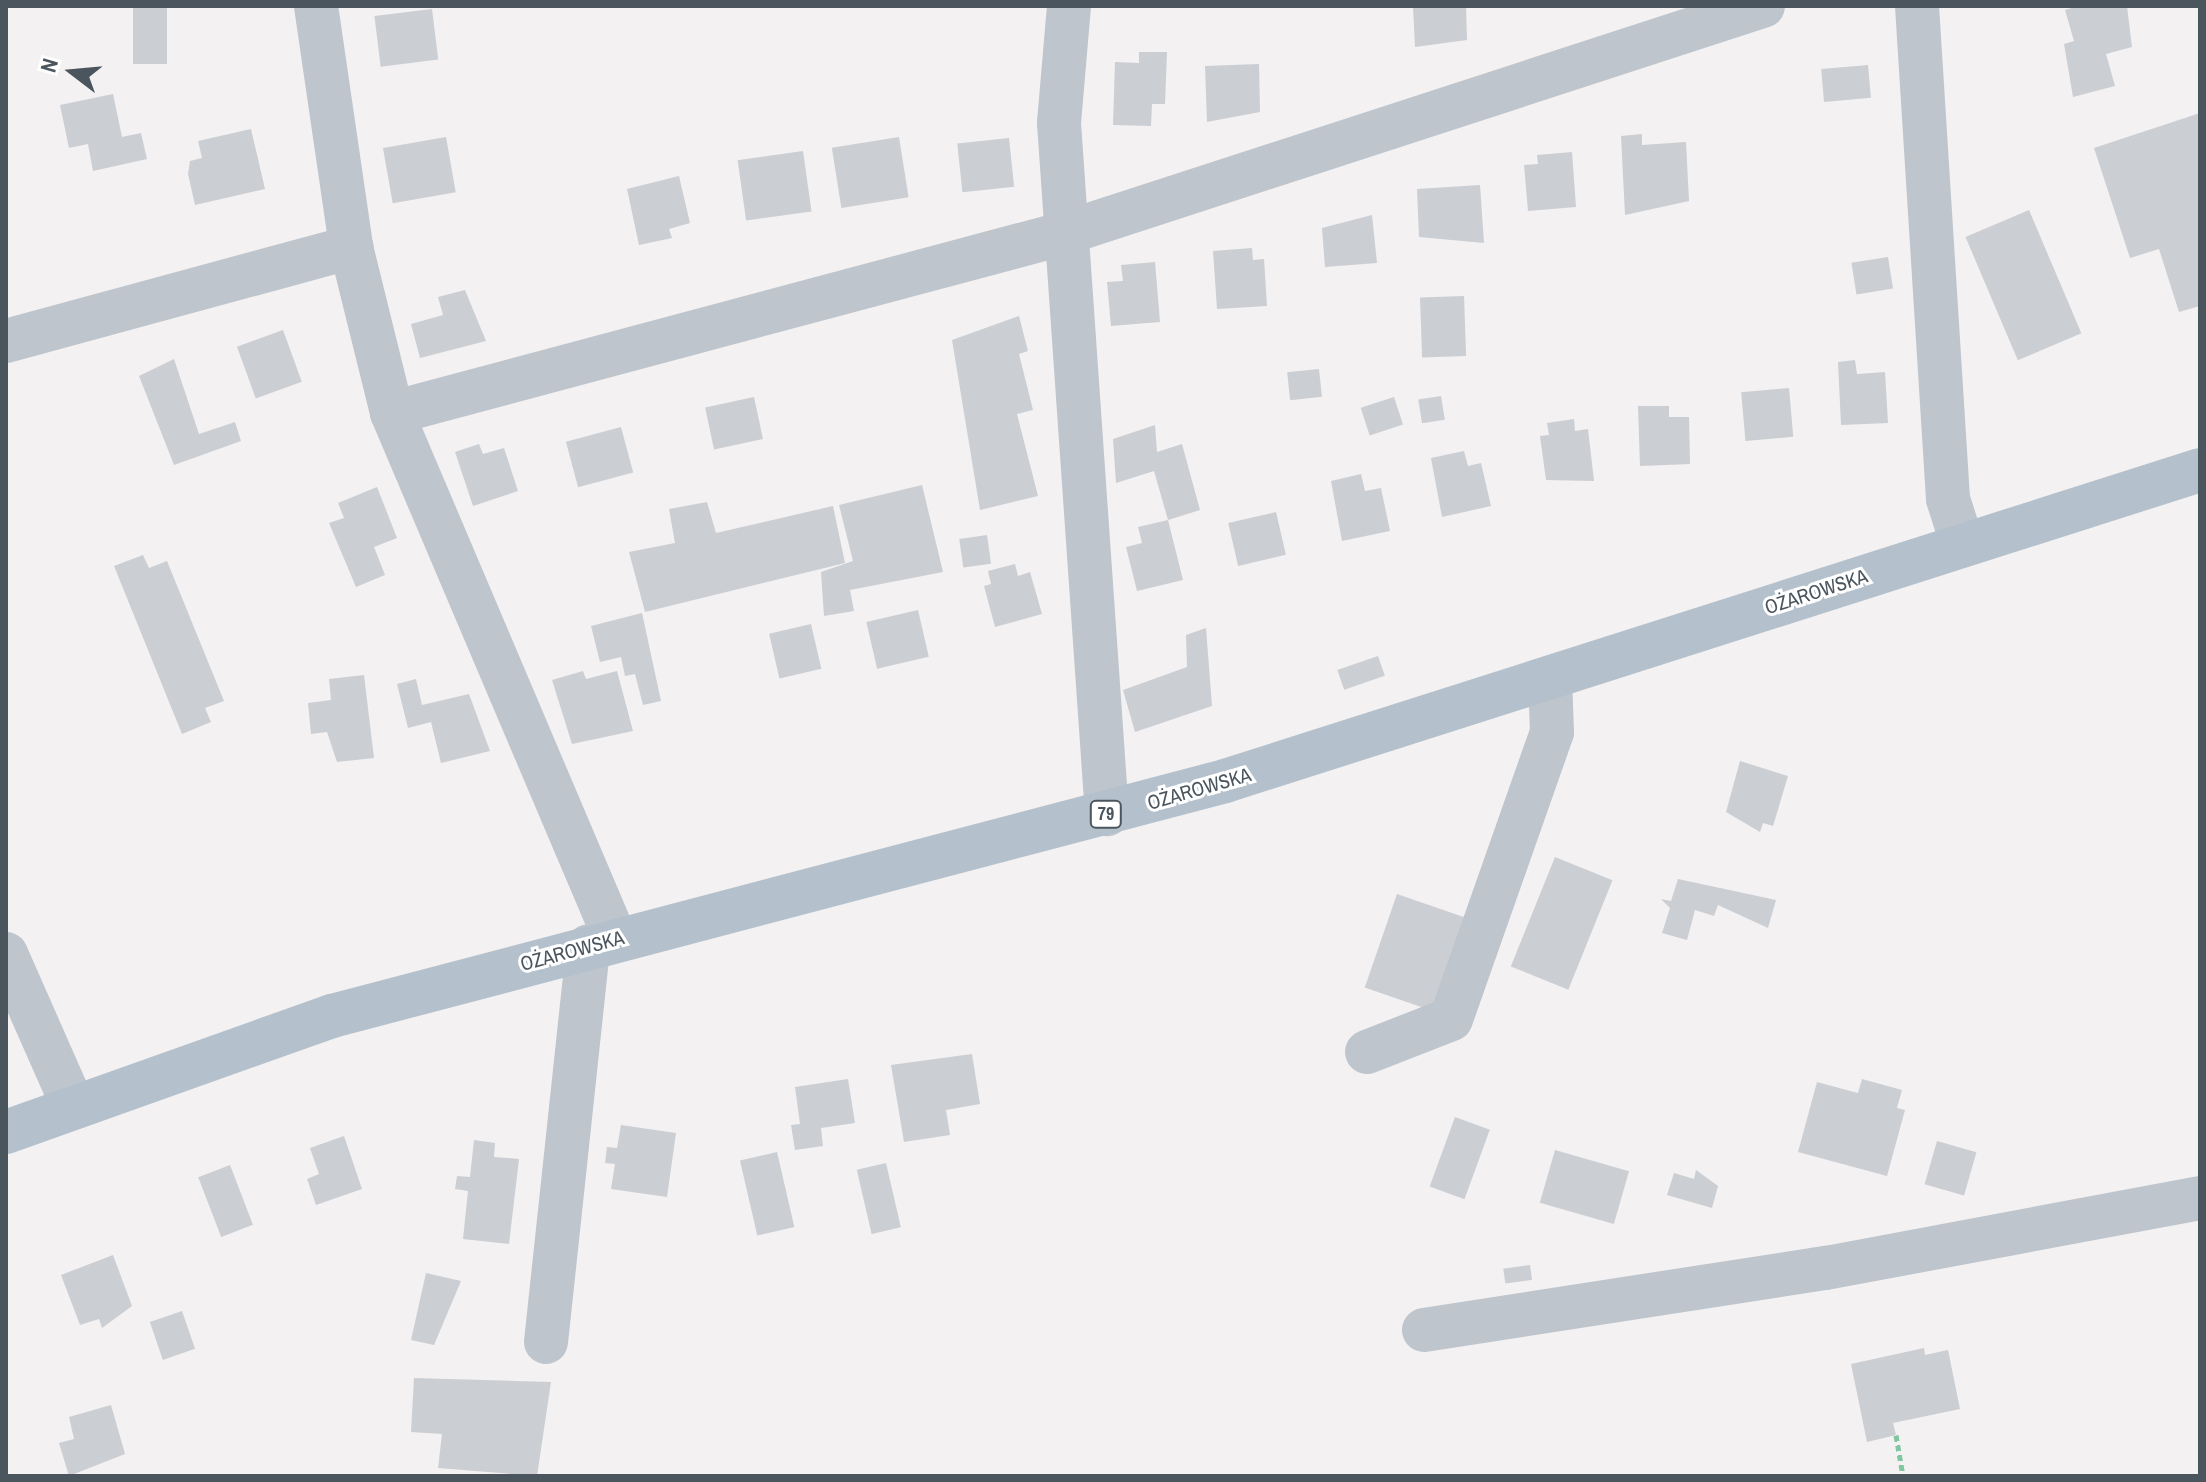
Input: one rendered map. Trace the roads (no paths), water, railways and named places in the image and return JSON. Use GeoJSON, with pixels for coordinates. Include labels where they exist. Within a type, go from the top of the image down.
{"type":"FeatureCollection","features":[{"type":"Feature","properties":{"kind":"main road","name":"OŻAROWSKA"},"geometry":{"type":"LineString","coordinates":[[6,1132],[332,1016],[601,942],[1107,814],[1550,678],[1962,543],[2200,470]]}},
{"type":"Feature","properties":{"kind":"street"},"geometry":{"type":"LineString","coordinates":[[316,6],[351,247],[392,413],[601,942],[546,1342]]}},
{"type":"Feature","properties":{"kind":"street"},"geometry":{"type":"LineString","coordinates":[[1069,6],[1059,123],[1107,814]]}},
{"type":"Feature","properties":{"kind":"street"},"geometry":{"type":"LineString","coordinates":[[392,413],[1065,233],[1763,6]]}},
{"type":"Feature","properties":{"kind":"street"},"geometry":{"type":"LineString","coordinates":[[1917,6],[1948,499],[1962,543]]}},
{"type":"Feature","properties":{"kind":"street"},"geometry":{"type":"LineString","coordinates":[[6,341],[351,247]]}},
{"type":"Feature","properties":{"kind":"street"},"geometry":{"type":"LineString","coordinates":[[1367,1052],[1451,1019],[1552,732],[1550,678]]}},
{"type":"Feature","properties":{"kind":"street"},"geometry":{"type":"LineString","coordinates":[[6,954],[73,1106]]}},
{"type":"Feature","properties":{"kind":"street"},"geometry":{"type":"LineString","coordinates":[[1424,1330],[1826,1268],[2200,1198]]}}]}
